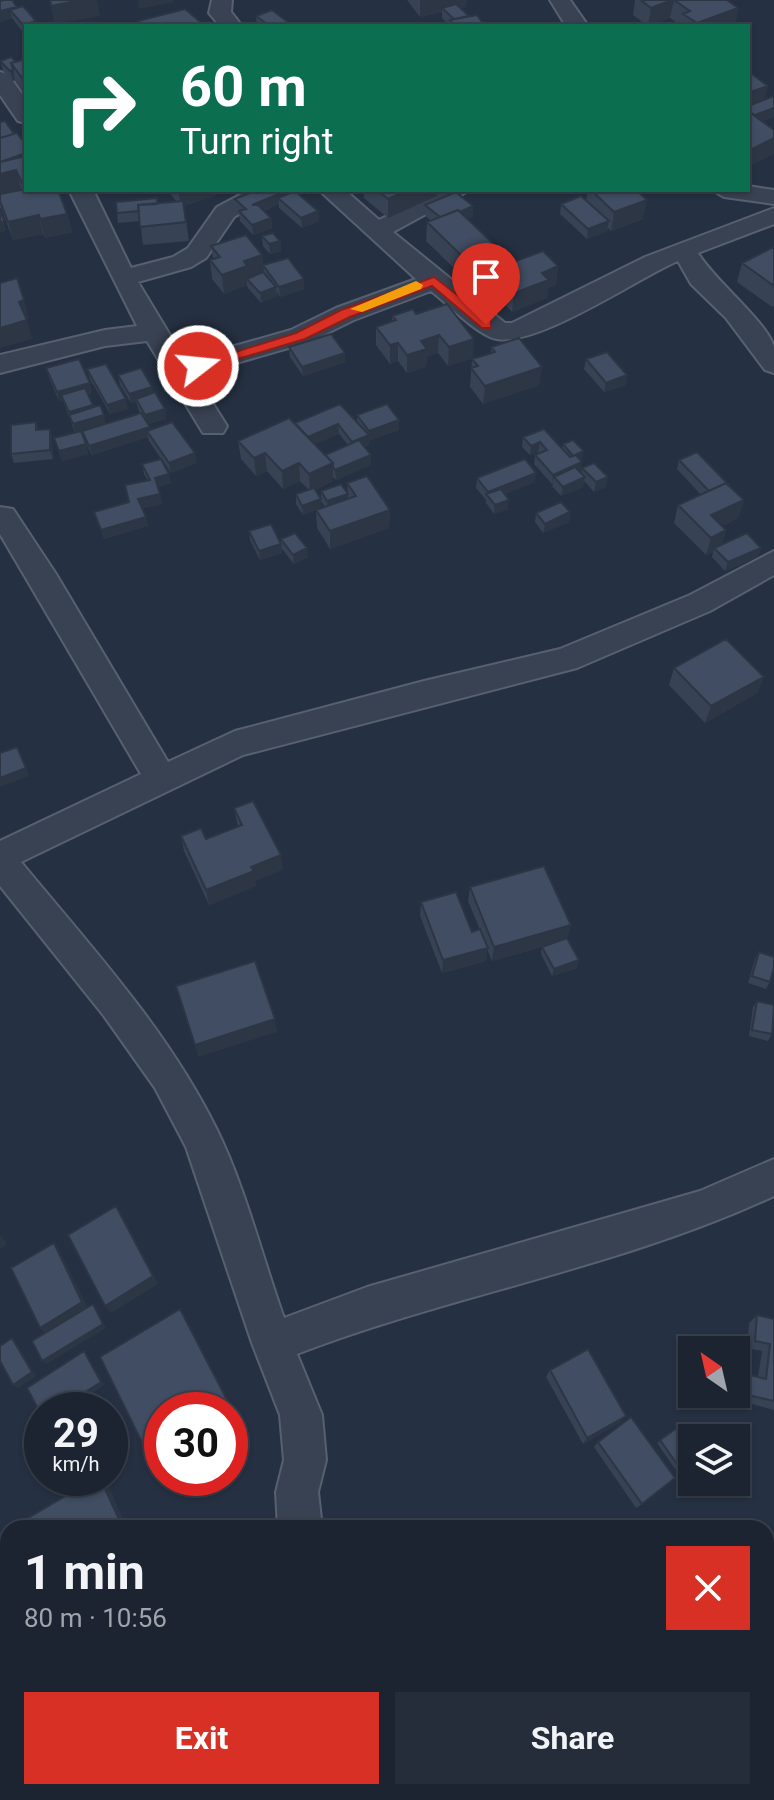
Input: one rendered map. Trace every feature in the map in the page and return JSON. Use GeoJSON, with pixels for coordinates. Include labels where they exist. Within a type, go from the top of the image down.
{"type":"FeatureCollection","features":[{"type":"Feature","properties":{"kind":"street"},"geometry":{"type":"LineString","coordinates":[[222,0],[220,13],[229,24]]}},
{"type":"Feature","properties":{"kind":"street"},"geometry":{"type":"LineString","coordinates":[[560,0],[576,24]]}},
{"type":"Feature","properties":{"kind":"street"},"geometry":{"type":"LineString","coordinates":[[0,79],[24,113]]}},
{"type":"Feature","properties":{"kind":"street"},"geometry":{"type":"LineString","coordinates":[[82,192],[153,332],[213,426]]}},
{"type":"Feature","properties":{"kind":"street"},"geometry":{"type":"LineString","coordinates":[[123,278],[190,257],[208,239],[225,212],[263,192]]}},
{"type":"Feature","properties":{"kind":"street"},"geometry":{"type":"LineString","coordinates":[[333,192],[486,325],[499,331],[514,332],[684,250],[774,215]]}},
{"type":"Feature","properties":{"kind":"street"},"geometry":{"type":"LineString","coordinates":[[377,230],[454,192]]}},
{"type":"Feature","properties":{"kind":"street"},"geometry":{"type":"LineString","coordinates":[[726,192],[739,229]]}},
{"type":"Feature","properties":{"kind":"street"},"geometry":{"type":"LineString","coordinates":[[739,192],[774,197]]}},
{"type":"Feature","properties":{"kind":"street"},"geometry":{"type":"LineString","coordinates":[[684,250],[700,278],[735,312],[774,364]]}},
{"type":"Feature","properties":{"kind":"street"},"geometry":{"type":"LineString","coordinates":[[179,371],[300,336],[345,314],[434,281]]}},
{"type":"Feature","properties":{"kind":"street"},"geometry":{"type":"LineString","coordinates":[[0,364],[105,338],[153,332]]}},
{"type":"Feature","properties":{"kind":"street"},"geometry":{"type":"LineString","coordinates":[[3,516],[46,582],[161,779]]}},
{"type":"Feature","properties":{"kind":"street"},"geometry":{"type":"LineString","coordinates":[[299,1520],[297,1492],[305,1460],[301,1415],[272,1343],[203,1141],[168,1076],[117,1005],[0,859],[161,779],[265,735],[566,660],[700,603],[774,562]]}},
{"type":"Feature","properties":{"kind":"street"},"geometry":{"type":"LineString","coordinates":[[272,1343],[367,1307],[704,1209],[774,1177]]}},
{"type":"Feature","properties":{"kind":"building"},"geometry":{"type":"Polygon","coordinates":[[[12,0],[17,7],[0,11],[0,1],[12,0]]]}},
{"type":"Feature","properties":{"kind":"building"},"geometry":{"type":"Polygon","coordinates":[[[50,0],[81,0],[51,6],[50,0]]]}},
{"type":"Feature","properties":{"kind":"building"},"geometry":{"type":"Polygon","coordinates":[[[641,0],[672,0],[651,8],[641,0]]]}},
{"type":"Feature","properties":{"kind":"building"},"geometry":{"type":"Polygon","coordinates":[[[674,0],[727,0],[738,8],[697,23],[683,14],[690,11],[674,0]]]}},
{"type":"Feature","properties":{"kind":"building"},"geometry":{"type":"Polygon","coordinates":[[[456,4],[469,16],[454,19],[442,8],[456,4]]]}},
{"type":"Feature","properties":{"kind":"building"},"geometry":{"type":"Polygon","coordinates":[[[23,6],[36,21],[23,25],[10,10],[23,6]]]}},
{"type":"Feature","properties":{"kind":"building"},"geometry":{"type":"Polygon","coordinates":[[[185,9],[203,24],[141,24],[138,21],[185,9]]]}},
{"type":"Feature","properties":{"kind":"building"},"geometry":{"type":"Polygon","coordinates":[[[272,10],[290,24],[267,24],[256,16],[272,10]]]}},
{"type":"Feature","properties":{"kind":"building"},"geometry":{"type":"Polygon","coordinates":[[[477,15],[484,24],[453,24],[450,20],[477,15]]]}},
{"type":"Feature","properties":{"kind":"building"},"geometry":{"type":"Polygon","coordinates":[[[11,57],[16,62],[11,63],[13,70],[10,71],[0,61],[11,57]]]}},
{"type":"Feature","properties":{"kind":"building"},"geometry":{"type":"Polygon","coordinates":[[[24,60],[24,81],[11,63],[24,60]]]}},
{"type":"Feature","properties":{"kind":"building"},"geometry":{"type":"Polygon","coordinates":[[[750,72],[768,86],[750,92],[750,72]]]}},
{"type":"Feature","properties":{"kind":"building"},"geometry":{"type":"Polygon","coordinates":[[[774,96],[774,108],[755,115],[750,112],[750,105],[774,96]]]}},
{"type":"Feature","properties":{"kind":"building"},"geometry":{"type":"Polygon","coordinates":[[[750,112],[774,130],[774,138],[750,150],[750,112]]]}},
{"type":"Feature","properties":{"kind":"building"},"geometry":{"type":"Polygon","coordinates":[[[5,121],[14,134],[0,138],[0,122],[5,121]]]}},
{"type":"Feature","properties":{"kind":"building"},"geometry":{"type":"Polygon","coordinates":[[[17,133],[24,142],[24,154],[0,162],[0,138],[17,133]]]}},
{"type":"Feature","properties":{"kind":"building"},"geometry":{"type":"Polygon","coordinates":[[[24,156],[24,180],[21,181],[16,170],[0,174],[0,162],[24,156]]]}},
{"type":"Feature","properties":{"kind":"building"},"geometry":{"type":"Polygon","coordinates":[[[24,189],[24,192],[59,192],[67,214],[40,219],[39,215],[8,222],[0,194],[24,189]]]}},
{"type":"Feature","properties":{"kind":"building"},"geometry":{"type":"Polygon","coordinates":[[[252,192],[284,192],[252,205],[258,205],[271,218],[252,225],[239,211],[246,209],[235,199],[252,192]]]}},
{"type":"Feature","properties":{"kind":"building"},"geometry":{"type":"Polygon","coordinates":[[[296,192],[318,211],[301,218],[278,198],[296,192]]]}},
{"type":"Feature","properties":{"kind":"building"},"geometry":{"type":"Polygon","coordinates":[[[379,192],[404,192],[388,199],[379,192]]]}},
{"type":"Feature","properties":{"kind":"building"},"geometry":{"type":"Polygon","coordinates":[[[456,192],[473,206],[440,217],[425,205],[456,192]]]}},
{"type":"Feature","properties":{"kind":"building"},"geometry":{"type":"Polygon","coordinates":[[[593,192],[638,192],[647,200],[614,212],[593,192]]]}},
{"type":"Feature","properties":{"kind":"building"},"geometry":{"type":"Polygon","coordinates":[[[581,196],[609,221],[588,229],[561,204],[581,196]]]}},
{"type":"Feature","properties":{"kind":"building"},"geometry":{"type":"Polygon","coordinates":[[[157,198],[157,204],[138,205],[139,211],[117,213],[116,202],[157,198]]]}},
{"type":"Feature","properties":{"kind":"building"},"geometry":{"type":"Polygon","coordinates":[[[183,201],[186,222],[140,227],[138,205],[183,201]]]}},
{"type":"Feature","properties":{"kind":"building"},"geometry":{"type":"Polygon","coordinates":[[[458,210],[500,250],[465,259],[427,222],[458,210]]]}},
{"type":"Feature","properties":{"kind":"building"},"geometry":{"type":"Polygon","coordinates":[[[273,233],[280,241],[269,244],[262,236],[273,233]]]}},
{"type":"Feature","properties":{"kind":"building"},"geometry":{"type":"Polygon","coordinates":[[[246,235],[262,255],[244,261],[247,266],[222,275],[210,260],[220,257],[211,246],[246,235]]]}},
{"type":"Feature","properties":{"kind":"building"},"geometry":{"type":"Polygon","coordinates":[[[774,247],[774,286],[742,263],[774,247]]]}},
{"type":"Feature","properties":{"kind":"building"},"geometry":{"type":"Polygon","coordinates":[[[543,251],[558,266],[542,273],[549,280],[514,293],[492,270],[543,251]]]}},
{"type":"Feature","properties":{"kind":"building"},"geometry":{"type":"Polygon","coordinates":[[[288,258],[304,279],[279,287],[263,265],[288,258]]]}},
{"type":"Feature","properties":{"kind":"building"},"geometry":{"type":"Polygon","coordinates":[[[263,272],[276,287],[260,293],[247,279],[263,272]]]}},
{"type":"Feature","properties":{"kind":"building"},"geometry":{"type":"Polygon","coordinates":[[[17,278],[24,300],[19,302],[27,320],[0,328],[0,283],[17,278]]]}},
{"type":"Feature","properties":{"kind":"building"},"geometry":{"type":"Polygon","coordinates":[[[447,304],[474,339],[449,347],[439,335],[421,341],[427,349],[407,355],[398,343],[390,345],[376,327],[396,320],[392,316],[413,309],[416,314],[447,304]]]}},
{"type":"Feature","properties":{"kind":"building"},"geometry":{"type":"Polygon","coordinates":[[[331,334],[345,353],[302,367],[289,347],[331,334]]]}},
{"type":"Feature","properties":{"kind":"building"},"geometry":{"type":"Polygon","coordinates":[[[519,338],[542,367],[485,386],[471,368],[478,366],[472,359],[495,352],[491,347],[519,338]]]}},
{"type":"Feature","properties":{"kind":"building"},"geometry":{"type":"Polygon","coordinates":[[[607,352],[627,375],[606,383],[586,359],[607,352]]]}},
{"type":"Feature","properties":{"kind":"building"},"geometry":{"type":"Polygon","coordinates":[[[79,359],[90,383],[57,392],[46,368],[79,359]]]}},
{"type":"Feature","properties":{"kind":"building"},"geometry":{"type":"Polygon","coordinates":[[[106,364],[126,399],[107,405],[87,369],[106,364]]]}},
{"type":"Feature","properties":{"kind":"building"},"geometry":{"type":"Polygon","coordinates":[[[141,368],[152,387],[129,394],[118,375],[141,368]]]}},
{"type":"Feature","properties":{"kind":"building"},"geometry":{"type":"Polygon","coordinates":[[[85,388],[93,405],[69,412],[61,395],[85,388]]]}},
{"type":"Feature","properties":{"kind":"building"},"geometry":{"type":"Polygon","coordinates":[[[155,392],[165,409],[145,415],[136,399],[155,392]]]}},
{"type":"Feature","properties":{"kind":"building"},"geometry":{"type":"Polygon","coordinates":[[[340,404],[369,435],[352,442],[338,424],[308,437],[295,423],[340,404]]]}},
{"type":"Feature","properties":{"kind":"building"},"geometry":{"type":"Polygon","coordinates":[[[387,404],[399,420],[369,431],[357,415],[387,404]]]}},
{"type":"Feature","properties":{"kind":"building"},"geometry":{"type":"Polygon","coordinates":[[[100,405],[104,415],[73,424],[69,415],[100,405]]]}},
{"type":"Feature","properties":{"kind":"building"},"geometry":{"type":"Polygon","coordinates":[[[141,413],[150,427],[89,446],[82,431],[141,413]]]}},
{"type":"Feature","properties":{"kind":"building"},"geometry":{"type":"Polygon","coordinates":[[[289,418],[333,463],[309,474],[299,463],[282,471],[265,453],[254,458],[238,441],[289,418]]]}},
{"type":"Feature","properties":{"kind":"building"},"geometry":{"type":"Polygon","coordinates":[[[36,422],[36,430],[50,429],[50,450],[11,454],[11,425],[36,422]]]}},
{"type":"Feature","properties":{"kind":"building"},"geometry":{"type":"Polygon","coordinates":[[[172,422],[195,453],[169,463],[147,431],[172,422]]]}},
{"type":"Feature","properties":{"kind":"building"},"geometry":{"type":"Polygon","coordinates":[[[544,429],[570,457],[576,455],[582,462],[553,475],[535,455],[547,450],[540,442],[531,446],[523,437],[544,429]]]}},
{"type":"Feature","properties":{"kind":"building"},"geometry":{"type":"Polygon","coordinates":[[[81,431],[86,444],[59,451],[54,438],[81,431]]]}},
{"type":"Feature","properties":{"kind":"building"},"geometry":{"type":"Polygon","coordinates":[[[359,440],[371,455],[335,470],[325,455],[359,440]]]}},
{"type":"Feature","properties":{"kind":"building"},"geometry":{"type":"Polygon","coordinates":[[[573,440],[584,451],[573,456],[563,444],[573,440]]]}},
{"type":"Feature","properties":{"kind":"building"},"geometry":{"type":"Polygon","coordinates":[[[697,452],[730,486],[726,483],[709,491],[679,460],[697,452]]]}},
{"type":"Feature","properties":{"kind":"building"},"geometry":{"type":"Polygon","coordinates":[[[161,459],[169,474],[155,478],[160,494],[138,499],[146,517],[101,530],[94,512],[129,502],[125,485],[150,480],[142,464],[161,459]]]}},
{"type":"Feature","properties":{"kind":"building"},"geometry":{"type":"Polygon","coordinates":[[[525,459],[536,473],[488,492],[477,478],[525,459]]]}},
{"type":"Feature","properties":{"kind":"building"},"geometry":{"type":"Polygon","coordinates":[[[594,463],[608,477],[596,482],[582,468],[594,463]]]}},
{"type":"Feature","properties":{"kind":"building"},"geometry":{"type":"Polygon","coordinates":[[[575,467],[585,477],[563,487],[554,477],[575,467]]]}},
{"type":"Feature","properties":{"kind":"building"},"geometry":{"type":"Polygon","coordinates":[[[367,476],[390,510],[330,531],[316,510],[356,496],[347,483],[367,476]]]}},
{"type":"Feature","properties":{"kind":"building"},"geometry":{"type":"Polygon","coordinates":[[[726,483],[744,500],[711,515],[726,530],[711,538],[678,505],[726,483]]]}},
{"type":"Feature","properties":{"kind":"building"},"geometry":{"type":"Polygon","coordinates":[[[341,484],[348,494],[327,501],[321,491],[341,484]]]}},
{"type":"Feature","properties":{"kind":"building"},"geometry":{"type":"Polygon","coordinates":[[[314,488],[321,499],[302,506],[296,494],[314,488]]]}},
{"type":"Feature","properties":{"kind":"building"},"geometry":{"type":"Polygon","coordinates":[[[501,489],[509,500],[495,505],[486,494],[501,489]]]}},
{"type":"Feature","properties":{"kind":"building"},"geometry":{"type":"Polygon","coordinates":[[[561,502],[570,512],[545,524],[536,513],[561,502]]]}},
{"type":"Feature","properties":{"kind":"building"},"geometry":{"type":"Polygon","coordinates":[[[271,524],[281,544],[259,551],[249,531],[271,524]]]}},
{"type":"Feature","properties":{"kind":"building"},"geometry":{"type":"Polygon","coordinates":[[[295,533],[307,548],[293,555],[281,539],[295,533]]]}},
{"type":"Feature","properties":{"kind":"building"},"geometry":{"type":"Polygon","coordinates":[[[747,533],[761,548],[728,562],[714,548],[747,533]]]}},
{"type":"Feature","properties":{"kind":"building"},"geometry":{"type":"Polygon","coordinates":[[[726,639],[764,677],[711,706],[674,668],[726,639]]]}},
{"type":"Feature","properties":{"kind":"building"},"geometry":{"type":"Polygon","coordinates":[[[17,747],[26,768],[0,778],[0,753],[17,747]]]}},
{"type":"Feature","properties":{"kind":"building"},"geometry":{"type":"Polygon","coordinates":[[[253,801],[281,855],[251,867],[254,871],[206,890],[181,836],[201,828],[206,839],[242,825],[234,808],[253,801]]]}},
{"type":"Feature","properties":{"kind":"building"},"geometry":{"type":"Polygon","coordinates":[[[544,866],[571,925],[494,947],[470,887],[544,866]]]}},
{"type":"Feature","properties":{"kind":"building"},"geometry":{"type":"Polygon","coordinates":[[[456,892],[472,932],[480,929],[488,948],[443,960],[421,902],[456,892]]]}},
{"type":"Feature","properties":{"kind":"building"},"geometry":{"type":"Polygon","coordinates":[[[567,938],[579,960],[554,969],[542,947],[567,938]]]}},
{"type":"Feature","properties":{"kind":"building"},"geometry":{"type":"Polygon","coordinates":[[[759,952],[774,957],[770,982],[752,976],[759,952]]]}},
{"type":"Feature","properties":{"kind":"building"},"geometry":{"type":"Polygon","coordinates":[[[255,961],[275,1019],[195,1045],[176,986],[255,961]]]}},
{"type":"Feature","properties":{"kind":"building"},"geometry":{"type":"Polygon","coordinates":[[[757,1001],[774,1005],[772,1034],[752,1030],[757,1001]]]}},
{"type":"Feature","properties":{"kind":"building"},"geometry":{"type":"Polygon","coordinates":[[[116,1206],[153,1276],[105,1306],[68,1235],[116,1206]]]}},
{"type":"Feature","properties":{"kind":"building"},"geometry":{"type":"Polygon","coordinates":[[[54,1243],[82,1302],[40,1328],[11,1268],[54,1243]]]}},
{"type":"Feature","properties":{"kind":"building"},"geometry":{"type":"Polygon","coordinates":[[[93,1304],[103,1324],[42,1361],[32,1341],[93,1304]]]}},
{"type":"Feature","properties":{"kind":"building"},"geometry":{"type":"Polygon","coordinates":[[[180,1309],[223,1392],[144,1392],[144,1446],[128,1414],[128,1392],[117,1392],[100,1357],[180,1309]]]}},
{"type":"Feature","properties":{"kind":"building"},"geometry":{"type":"Polygon","coordinates":[[[757,1315],[774,1319],[774,1401],[750,1395],[750,1375],[766,1379],[770,1344],[755,1341],[757,1315]]]}},
{"type":"Feature","properties":{"kind":"building"},"geometry":{"type":"Polygon","coordinates":[[[12,1338],[32,1372],[13,1385],[0,1361],[0,1346],[12,1338]]]}},
{"type":"Feature","properties":{"kind":"building"},"geometry":{"type":"Polygon","coordinates":[[[588,1349],[626,1416],[587,1438],[550,1370],[588,1349]]]}},
{"type":"Feature","properties":{"kind":"building"},"geometry":{"type":"Polygon","coordinates":[[[84,1351],[101,1382],[85,1392],[29,1392],[27,1388],[84,1351]]]}},
{"type":"Feature","properties":{"kind":"building"},"geometry":{"type":"Polygon","coordinates":[[[631,1417],[675,1478],[642,1504],[598,1442],[631,1417]]]}},
{"type":"Feature","properties":{"kind":"building"},"geometry":{"type":"Polygon","coordinates":[[[678,1427],[678,1465],[660,1440],[678,1427]]]}},
{"type":"Feature","properties":{"kind":"building"},"geometry":{"type":"Polygon","coordinates":[[[65,1496],[108,1496],[119,1520],[25,1520],[65,1496]]]}},
{"type":"Feature","properties":{"kind":"slow traffic"},"geometry":{"type":"LineString","coordinates":[[357,309],[416,285]]}},
{"type":"Feature","properties":{"kind":"route"},"geometry":{"type":"LineString","coordinates":[[198,366],[300,336],[345,314],[434,281],[486,325]]}}]}
